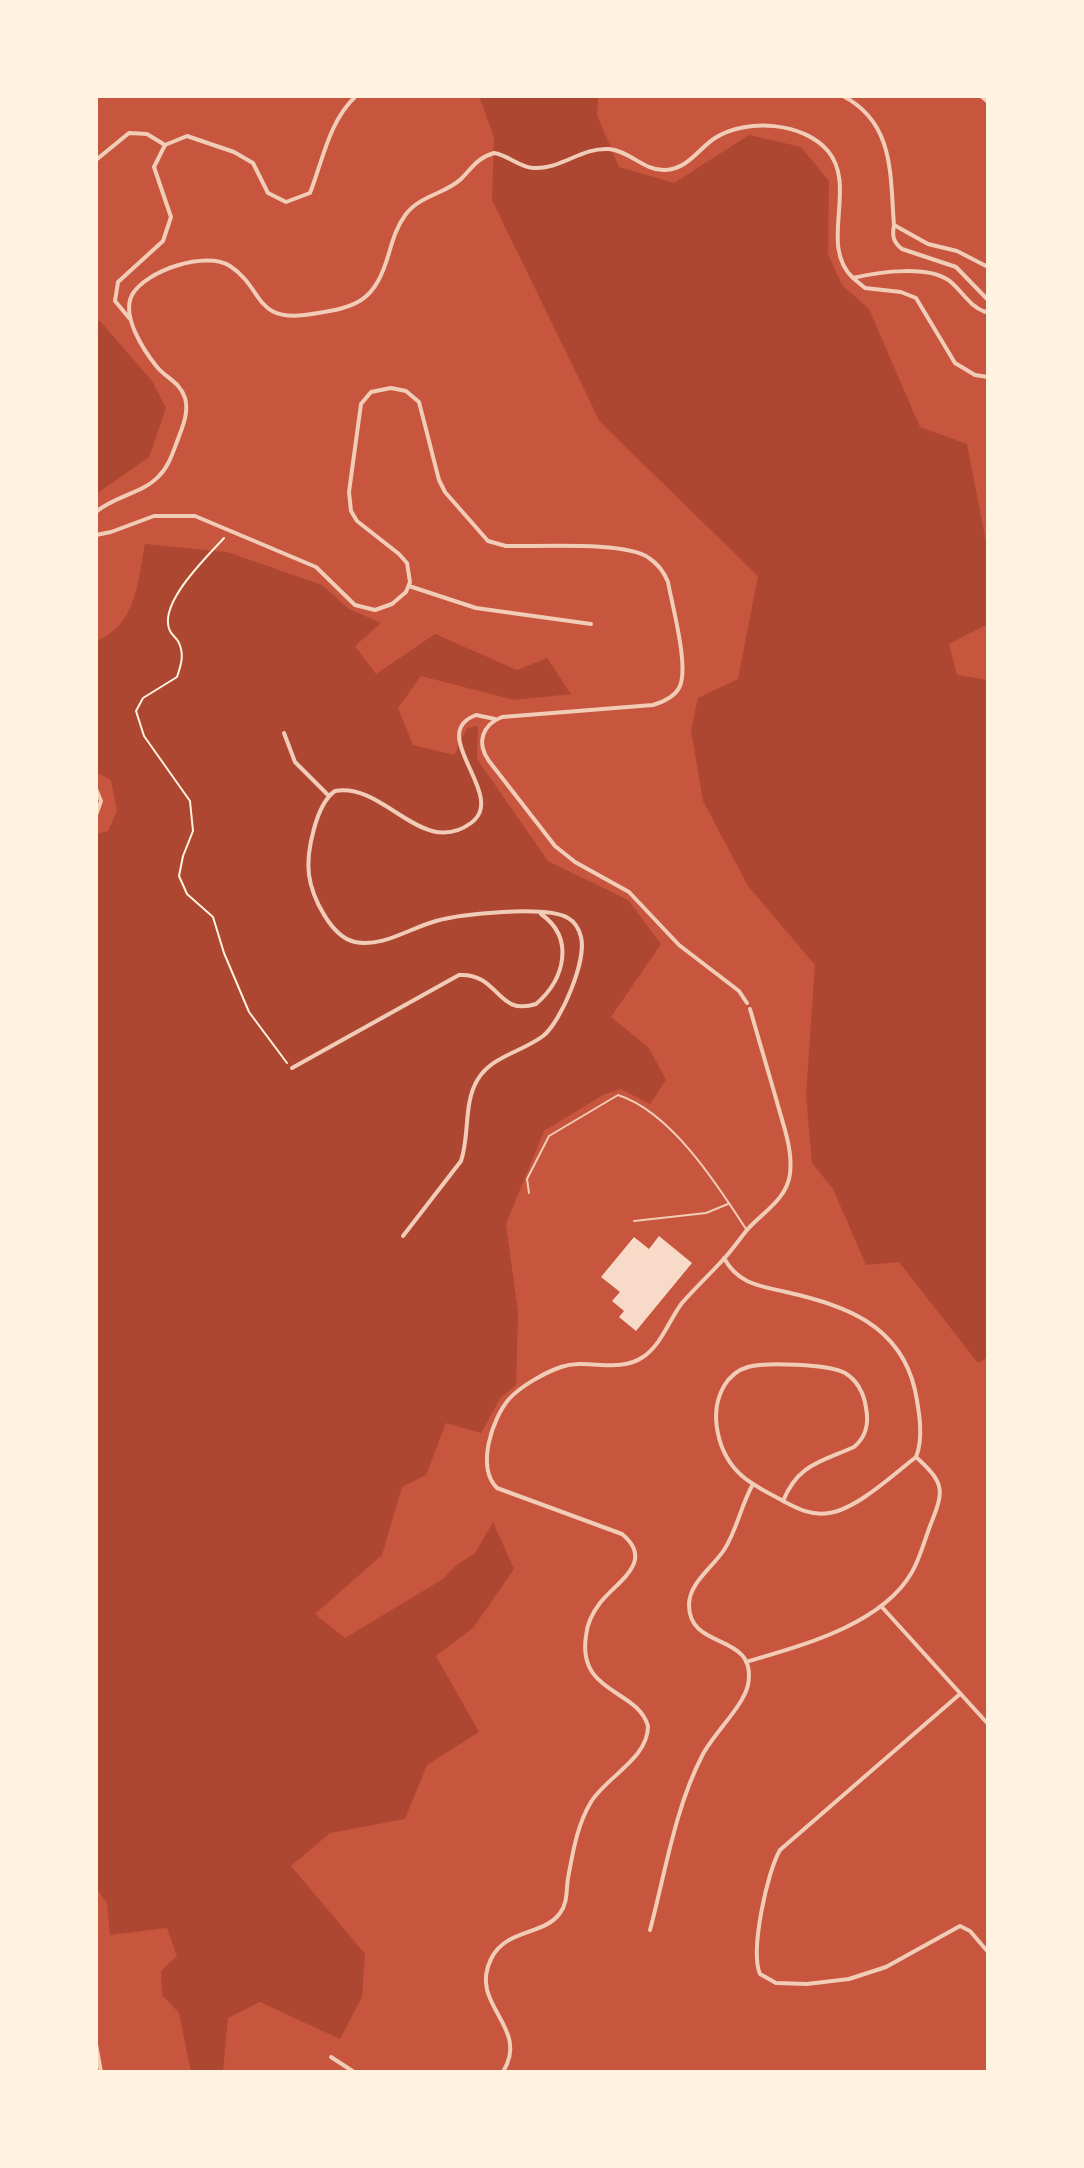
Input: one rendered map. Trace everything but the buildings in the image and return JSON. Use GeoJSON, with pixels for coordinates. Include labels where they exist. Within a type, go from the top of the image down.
{"type":"FeatureCollection","features":[{"type":"Feature","properties":{"kind":"street"},"geometry":{"type":"LineString","coordinates":[[96,512],[109,501],[146,486],[158,477],[169,462],[185,422],[185,398],[180,388],[154,363],[130,319],[115,301],[118,282],[163,241],[171,217],[154,167],[165,145],[187,136],[234,152],[253,163],[268,193],[286,202],[310,193],[331,131],[347,104],[356,96]]}},
{"type":"Feature","properties":{"kind":"street"},"geometry":{"type":"LineString","coordinates":[[843,96],[866,113],[886,145],[890,159],[892,235],[896,244],[902,249],[956,267],[988,300]]}},
{"type":"Feature","properties":{"kind":"street"},"geometry":{"type":"LineString","coordinates":[[981,96],[988,102]]}},
{"type":"Feature","properties":{"kind":"street"},"geometry":{"type":"LineString","coordinates":[[130,319],[132,295],[140,285],[176,266],[209,260],[231,266],[264,308],[275,313],[307,315],[360,303],[378,284],[399,226],[407,213],[418,202],[460,180],[472,164],[494,153],[530,168],[610,149],[634,157],[655,169],[668,170],[681,167],[719,136],[751,127],[792,129],[820,143],[834,160],[840,191],[839,249],[843,269],[865,288],[901,292],[916,298],[955,363],[975,375],[988,377]]}},
{"type":"Feature","properties":{"kind":"street"},"geometry":{"type":"LineString","coordinates":[[96,160],[129,133],[147,134],[165,145]]}},
{"type":"Feature","properties":{"kind":"street"},"geometry":{"type":"LineString","coordinates":[[894,225],[928,244],[957,251],[988,267]]}},
{"type":"Feature","properties":{"kind":"street"},"geometry":{"type":"LineString","coordinates":[[853,278],[893,272],[940,276],[951,282],[975,309],[988,310]]}},
{"type":"Feature","properties":{"kind":"street"},"geometry":{"type":"LineString","coordinates":[[96,535],[168,514],[195,516],[316,567],[355,605],[375,610],[392,604],[409,586],[411,577],[407,563],[365,529],[351,511],[349,492],[358,411],[366,396],[385,388],[406,391],[419,402],[439,480],[468,520],[488,541],[506,546],[627,549],[649,557],[668,582],[683,671],[676,692],[669,698],[653,705],[495,719],[476,715],[464,721],[460,728],[460,746],[482,800],[480,815],[456,831],[423,829],[361,792],[341,790],[329,795],[319,813],[309,872],[310,884],[332,927],[346,939],[378,942],[436,921],[462,916],[539,912],[565,916],[577,927],[583,953],[573,983],[547,1032],[489,1065],[475,1082],[461,1161],[403,1236]]}},
{"type":"Feature","properties":{"kind":"street"},"geometry":{"type":"LineString","coordinates":[[409,586],[476,608],[591,624]]}},
{"type":"Feature","properties":{"kind":"street"},"geometry":{"type":"LineString","coordinates":[[495,719],[483,731],[484,754],[555,846],[575,862],[629,892],[679,945],[736,989],[747,1003]]}},
{"type":"Feature","properties":{"kind":"street"},"geometry":{"type":"LineString","coordinates":[[284,733],[295,762],[329,795]]}},
{"type":"Feature","properties":{"kind":"street"},"geometry":{"type":"LineString","coordinates":[[96,789],[101,801],[96,815]]}},
{"type":"Feature","properties":{"kind":"street"},"geometry":{"type":"LineString","coordinates":[[292,1068],[459,975],[468,974],[486,981],[501,998],[514,1006],[536,1004],[551,988],[564,956],[557,929],[539,912]]}},
{"type":"Feature","properties":{"kind":"street"},"geometry":{"type":"LineString","coordinates":[[503,2072],[510,2058],[510,2036],[485,1989],[486,1971],[491,1959],[503,1943],[553,1920],[563,1910],[572,1854],[584,1815],[600,1790],[643,1745],[648,1726],[642,1713],[596,1677],[589,1666],[585,1647],[595,1611],[632,1571],[635,1557],[631,1544],[622,1534],[497,1488],[487,1474],[486,1456],[497,1420],[505,1404],[516,1393],[559,1368],[585,1364],[617,1366],[646,1355],[658,1342],[679,1307],[747,1230],[775,1205],[783,1192],[790,1175],[789,1145],[750,1009]]}},
{"type":"Feature","properties":{"kind":"street"},"geometry":{"type":"LineString","coordinates":[[724,1258],[735,1275],[750,1284],[847,1310],[879,1328],[899,1351],[913,1383],[920,1431],[920,1448],[916,1457],[840,1511],[820,1514],[809,1513],[783,1501],[753,1484],[743,1478],[730,1461],[715,1425],[720,1395],[738,1371],[762,1365],[827,1368],[846,1374],[858,1385],[865,1401],[868,1419],[864,1435],[854,1447],[805,1469],[788,1488],[783,1501]]}},
{"type":"Feature","properties":{"kind":"street"},"geometry":{"type":"LineString","coordinates":[[746,1662],[842,1628],[881,1606],[911,1574],[942,1494],[938,1479],[916,1457]]}},
{"type":"Feature","properties":{"kind":"street"},"geometry":{"type":"LineString","coordinates":[[650,1930],[665,1863],[701,1757],[746,1691],[746,1662],[735,1647],[706,1636],[698,1629],[689,1606],[692,1588],[724,1550],[753,1484]]}},
{"type":"Feature","properties":{"kind":"street"},"geometry":{"type":"LineString","coordinates":[[881,1606],[988,1724]]}},
{"type":"Feature","properties":{"kind":"street"},"geometry":{"type":"LineString","coordinates":[[960,1694],[780,1850],[772,1864],[757,1940],[756,1966],[760,1974],[776,1983],[807,1984],[849,1979],[886,1967],[960,1926],[970,1931],[988,1952]]}},
{"type":"Feature","properties":{"kind":"street"},"geometry":{"type":"LineString","coordinates":[[96,1913],[96,1926]]}},
{"type":"Feature","properties":{"kind":"street"},"geometry":{"type":"LineString","coordinates":[[96,2044],[101,2072]]}},
{"type":"Feature","properties":{"kind":"street"},"geometry":{"type":"LineString","coordinates":[[331,2057],[354,2072]]}},
{"type":"Feature","properties":{"kind":"lane"},"geometry":{"type":"LineString","coordinates":[[529,1193],[527,1179],[549,1136],[618,1095],[631,1099],[658,1118],[691,1153],[747,1230]]}},
{"type":"Feature","properties":{"kind":"lane"},"geometry":{"type":"LineString","coordinates":[[634,1221],[706,1213],[729,1203]]}},
{"type":"Feature","properties":{"kind":"path"},"geometry":{"type":"LineString","coordinates":[[230,531],[180,588],[168,616],[169,630],[179,642],[183,659],[177,677],[143,698],[136,711],[144,736],[190,801],[193,831],[179,876],[187,894],[213,917],[224,953],[249,1012],[292,1068]]}},
{"type":"Feature","properties":{"kind":"shaded area"},"geometry":{"type":"Polygon","coordinates":[[[479,96],[598,96],[597,115],[619,167],[674,183],[749,135],[801,147],[829,181],[828,254],[842,285],[869,309],[920,427],[967,444],[988,552],[988,624],[949,644],[957,675],[988,680],[988,1357],[978,1363],[899,1262],[866,1265],[833,1189],[812,1163],[806,1095],[815,965],[748,886],[703,801],[691,730],[698,698],[738,679],[758,576],[600,422],[492,200],[494,137],[479,96]]]}},
{"type":"Feature","properties":{"kind":"shaded area"},"geometry":{"type":"Polygon","coordinates":[[[96,321],[100,321],[152,381],[166,408],[149,457],[96,494],[96,321]]]}},
{"type":"Feature","properties":{"kind":"shaded area"},"geometry":{"type":"Polygon","coordinates":[[[145,544],[227,552],[322,585],[349,609],[381,623],[355,646],[376,674],[435,634],[517,670],[547,658],[571,694],[514,700],[421,676],[398,708],[413,745],[454,755],[467,728],[478,726],[477,759],[548,861],[628,900],[661,944],[611,1017],[649,1048],[666,1080],[650,1104],[621,1089],[603,1095],[544,1131],[506,1224],[518,1312],[516,1385],[501,1397],[481,1433],[446,1423],[426,1475],[402,1487],[382,1555],[315,1614],[345,1638],[443,1579],[475,1553],[493,1522],[514,1569],[473,1628],[436,1656],[479,1732],[427,1765],[405,1819],[330,1833],[291,1866],[365,1954],[362,1997],[340,2039],[260,2002],[228,2018],[223,2072],[191,2072],[179,2013],[162,1995],[161,1971],[177,1956],[167,1928],[110,1935],[107,1903],[96,1888],[96,834],[108,831],[117,811],[111,780],[96,772],[96,641],[120,625],[127,613],[137,587],[145,544]]]}}]}
